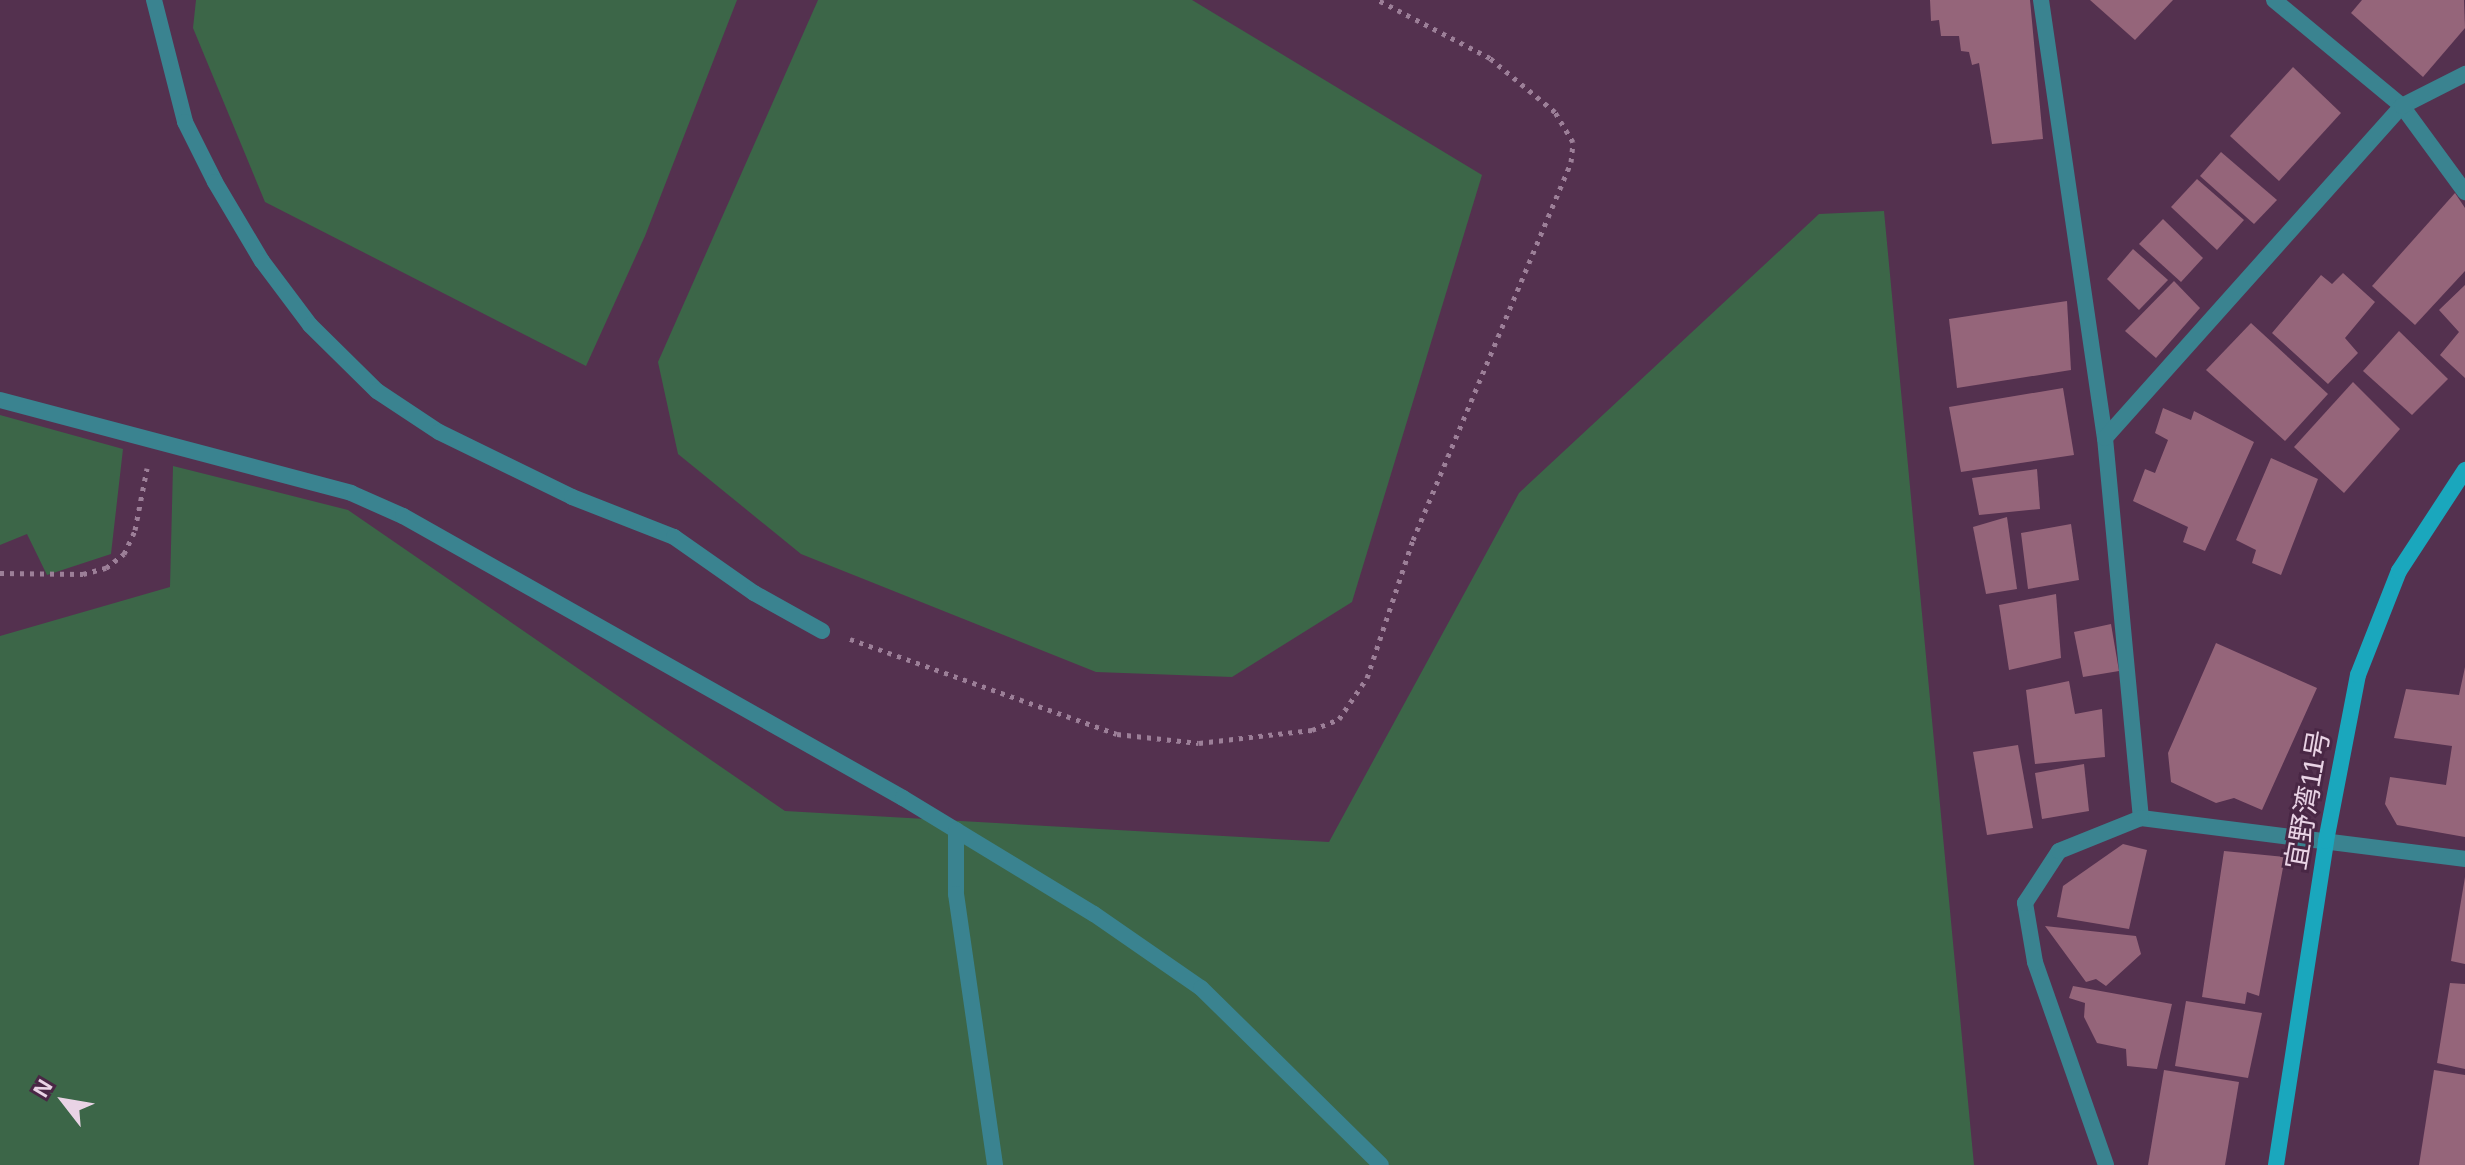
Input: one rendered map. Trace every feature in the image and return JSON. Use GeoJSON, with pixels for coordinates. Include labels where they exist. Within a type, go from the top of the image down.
{"type":"FeatureCollection","features":[{"type":"Feature","properties":{"kind":"street"},"geometry":{"type":"LineString","coordinates":[[154,0],[185,122],[215,182],[262,261],[310,325],[377,391],[439,432],[572,497],[674,537],[754,593],[822,631]]}},
{"type":"Feature","properties":{"kind":"street"},"geometry":{"type":"LineString","coordinates":[[2041,0],[2105,438],[2141,818]]}},
{"type":"Feature","properties":{"kind":"street"},"geometry":{"type":"LineString","coordinates":[[2274,0],[2402,106],[2465,192]]}},
{"type":"Feature","properties":{"kind":"street"},"geometry":{"type":"LineString","coordinates":[[2105,438],[2402,106],[2465,74]]}},
{"type":"Feature","properties":{"kind":"street"},"geometry":{"type":"LineString","coordinates":[[0,400],[351,493],[403,516],[956,830],[1094,914],[1201,988],[1381,1165]]}},
{"type":"Feature","properties":{"kind":"street","name":"宜野湾11号"},"geometry":{"type":"LineString","coordinates":[[2276,1165],[2326,841],[2358,675],[2375,626],[2424,526],[2465,470]]}},
{"type":"Feature","properties":{"kind":"street"},"geometry":{"type":"LineString","coordinates":[[2106,1165],[2035,962],[2025,903],[2059,851],[2141,818],[2465,859]]}},
{"type":"Feature","properties":{"kind":"street"},"geometry":{"type":"LineString","coordinates":[[956,830],[956,894],[995,1165]]}},
{"type":"Feature","properties":{"kind":"path"},"geometry":{"type":"LineString","coordinates":[[822,631],[910,656],[1117,734],[1199,743],[1312,730],[1339,719],[1367,678],[1413,540],[1571,162],[1573,142],[1555,112],[1490,58],[1378,0]]}},
{"type":"Feature","properties":{"kind":"path"},"geometry":{"type":"LineString","coordinates":[[0,573],[83,574],[106,568],[124,554],[135,530],[152,439]]}},
{"type":"Feature","properties":{"kind":"green space"},"geometry":{"type":"Polygon","coordinates":[[[196,0],[737,0],[645,236],[586,366],[265,202],[193,28],[196,0]]]}},
{"type":"Feature","properties":{"kind":"green space"},"geometry":{"type":"Polygon","coordinates":[[[818,0],[1192,0],[1482,175],[1352,602],[1232,677],[1096,672],[801,554],[678,454],[658,362],[818,0]]]}},
{"type":"Feature","properties":{"kind":"green space"},"geometry":{"type":"Polygon","coordinates":[[[1884,211],[1974,1165],[0,1165],[0,636],[170,587],[173,466],[348,510],[785,811],[1329,842],[1519,493],[1819,214],[1884,211]]]}},
{"type":"Feature","properties":{"kind":"green space"},"geometry":{"type":"Polygon","coordinates":[[[0,415],[123,449],[111,554],[47,575],[27,534],[0,545],[0,415]]]}},
{"type":"Feature","properties":{"kind":"building"},"geometry":{"type":"Polygon","coordinates":[[[1930,0],[2030,0],[2043,139],[1992,144],[1979,63],[1972,65],[1969,52],[1961,51],[1959,36],[1941,36],[1939,20],[1931,21],[1930,0]]]}},
{"type":"Feature","properties":{"kind":"building"},"geometry":{"type":"Polygon","coordinates":[[[2090,0],[2173,0],[2135,40],[2090,0]]]}},
{"type":"Feature","properties":{"kind":"building"},"geometry":{"type":"Polygon","coordinates":[[[2362,0],[2464,0],[2465,28],[2423,77],[2351,13],[2362,0]]]}},
{"type":"Feature","properties":{"kind":"building"},"geometry":{"type":"Polygon","coordinates":[[[2293,67],[2341,113],[2279,181],[2230,136],[2293,67]]]}},
{"type":"Feature","properties":{"kind":"building"},"geometry":{"type":"Polygon","coordinates":[[[2221,152],[2277,200],[2254,224],[2200,176],[2221,152]]]}},
{"type":"Feature","properties":{"kind":"building"},"geometry":{"type":"Polygon","coordinates":[[[2197,179],[2244,220],[2217,250],[2171,207],[2197,179]]]}},
{"type":"Feature","properties":{"kind":"building"},"geometry":{"type":"Polygon","coordinates":[[[2455,193],[2465,208],[2465,271],[2415,325],[2372,286],[2455,193]]]}},
{"type":"Feature","properties":{"kind":"building"},"geometry":{"type":"Polygon","coordinates":[[[2163,219],[2203,258],[2181,282],[2139,244],[2163,219]]]}},
{"type":"Feature","properties":{"kind":"building"},"geometry":{"type":"Polygon","coordinates":[[[2133,249],[2168,280],[2139,310],[2107,279],[2133,249]]]}},
{"type":"Feature","properties":{"kind":"building"},"geometry":{"type":"Polygon","coordinates":[[[2343,273],[2375,302],[2345,338],[2358,353],[2328,384],[2272,333],[2321,275],[2332,284],[2343,273]]]}},
{"type":"Feature","properties":{"kind":"building"},"geometry":{"type":"Polygon","coordinates":[[[2174,281],[2200,308],[2156,358],[2125,331],[2174,281]]]}},
{"type":"Feature","properties":{"kind":"building"},"geometry":{"type":"Polygon","coordinates":[[[2465,285],[2465,378],[2440,355],[2459,332],[2439,310],[2465,285]]]}},
{"type":"Feature","properties":{"kind":"building"},"geometry":{"type":"Polygon","coordinates":[[[2067,301],[2071,370],[1957,388],[1949,319],[2067,301]]]}},
{"type":"Feature","properties":{"kind":"building"},"geometry":{"type":"Polygon","coordinates":[[[2251,323],[2328,394],[2285,441],[2206,370],[2251,323]]]}},
{"type":"Feature","properties":{"kind":"building"},"geometry":{"type":"Polygon","coordinates":[[[2399,331],[2448,379],[2412,415],[2363,371],[2399,331]]]}},
{"type":"Feature","properties":{"kind":"building"},"geometry":{"type":"Polygon","coordinates":[[[2353,382],[2400,429],[2344,493],[2294,447],[2353,382]]]}},
{"type":"Feature","properties":{"kind":"building"},"geometry":{"type":"Polygon","coordinates":[[[2063,388],[2074,455],[1961,472],[1949,407],[2063,388]]]}},
{"type":"Feature","properties":{"kind":"building"},"geometry":{"type":"Polygon","coordinates":[[[2163,408],[2191,420],[2194,411],[2254,442],[2205,551],[2183,542],[2188,527],[2133,501],[2145,469],[2155,473],[2168,440],[2155,433],[2163,408]]]}},
{"type":"Feature","properties":{"kind":"building"},"geometry":{"type":"Polygon","coordinates":[[[2271,458],[2318,479],[2281,575],[2252,563],[2256,550],[2236,540],[2271,458]]]}},
{"type":"Feature","properties":{"kind":"building"},"geometry":{"type":"Polygon","coordinates":[[[2037,469],[2040,509],[1979,515],[1972,478],[2037,469]]]}},
{"type":"Feature","properties":{"kind":"building"},"geometry":{"type":"Polygon","coordinates":[[[2007,517],[2017,589],[1986,594],[1973,527],[2007,517]]]}},
{"type":"Feature","properties":{"kind":"building"},"geometry":{"type":"Polygon","coordinates":[[[2071,524],[2079,580],[2028,589],[2021,533],[2071,524]]]}},
{"type":"Feature","properties":{"kind":"building"},"geometry":{"type":"Polygon","coordinates":[[[2056,594],[2061,658],[2009,670],[1999,605],[2056,594]]]}},
{"type":"Feature","properties":{"kind":"building"},"geometry":{"type":"Polygon","coordinates":[[[2111,624],[2119,671],[2083,677],[2074,632],[2111,624]]]}},
{"type":"Feature","properties":{"kind":"building"},"geometry":{"type":"Polygon","coordinates":[[[2216,643],[2317,688],[2262,810],[2234,798],[2216,803],[2171,782],[2168,753],[2216,643]]]}},
{"type":"Feature","properties":{"kind":"building"},"geometry":{"type":"Polygon","coordinates":[[[2465,667],[2465,837],[2397,825],[2385,804],[2390,777],[2446,785],[2452,746],[2394,738],[2406,689],[2459,695],[2465,667]]]}},
{"type":"Feature","properties":{"kind":"building"},"geometry":{"type":"Polygon","coordinates":[[[2069,681],[2075,714],[2102,709],[2105,757],[2035,764],[2026,690],[2069,681]]]}},
{"type":"Feature","properties":{"kind":"building"},"geometry":{"type":"Polygon","coordinates":[[[2018,745],[2033,828],[1987,835],[1973,752],[2018,745]]]}},
{"type":"Feature","properties":{"kind":"building"},"geometry":{"type":"Polygon","coordinates":[[[2084,764],[2089,811],[2042,819],[2035,773],[2084,764]]]}},
{"type":"Feature","properties":{"kind":"building"},"geometry":{"type":"Polygon","coordinates":[[[2123,844],[2147,850],[2129,929],[2057,917],[2063,886],[2123,844]]]}},
{"type":"Feature","properties":{"kind":"building"},"geometry":{"type":"Polygon","coordinates":[[[2224,851],[2285,857],[2259,996],[2247,992],[2245,1004],[2202,997],[2224,851]]]}},
{"type":"Feature","properties":{"kind":"building"},"geometry":{"type":"Polygon","coordinates":[[[2465,877],[2465,964],[2451,961],[2465,877]]]}},
{"type":"Feature","properties":{"kind":"building"},"geometry":{"type":"Polygon","coordinates":[[[2045,926],[2136,936],[2141,954],[2106,986],[2096,979],[2086,982],[2045,926]]]}},
{"type":"Feature","properties":{"kind":"building"},"geometry":{"type":"Polygon","coordinates":[[[2450,983],[2465,984],[2465,1069],[2437,1063],[2450,983]]]}},
{"type":"Feature","properties":{"kind":"building"},"geometry":{"type":"Polygon","coordinates":[[[2073,986],[2172,1004],[2157,1069],[2127,1066],[2126,1049],[2097,1043],[2084,1017],[2085,1003],[2069,998],[2073,986]]]}},
{"type":"Feature","properties":{"kind":"building"},"geometry":{"type":"Polygon","coordinates":[[[2186,1001],[2262,1013],[2248,1078],[2175,1066],[2186,1001]]]}},
{"type":"Feature","properties":{"kind":"building"},"geometry":{"type":"Polygon","coordinates":[[[2164,1070],[2239,1082],[2225,1165],[2148,1165],[2164,1070]]]}},
{"type":"Feature","properties":{"kind":"building"},"geometry":{"type":"Polygon","coordinates":[[[2434,1070],[2465,1075],[2465,1165],[2419,1165],[2434,1070]]]}}]}
